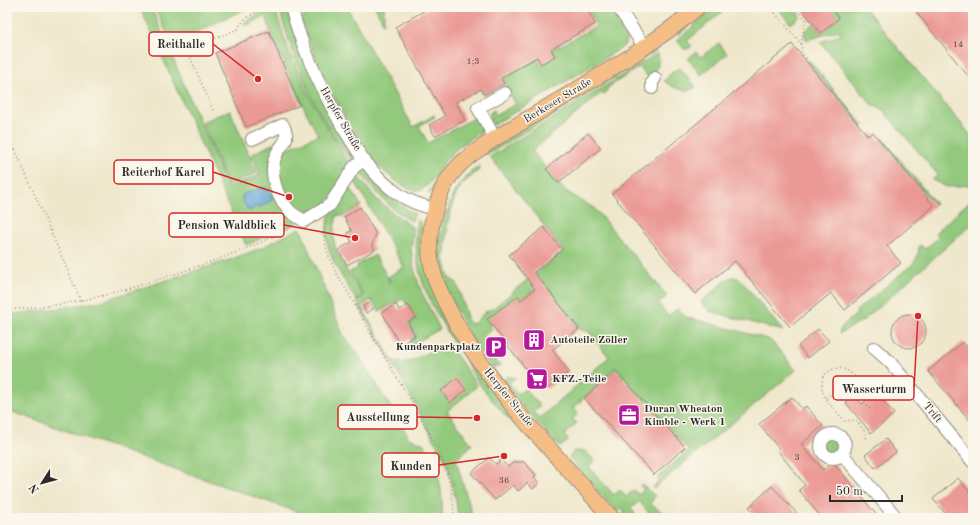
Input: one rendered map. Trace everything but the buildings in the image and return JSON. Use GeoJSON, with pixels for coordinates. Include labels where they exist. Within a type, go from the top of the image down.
{"type":"FeatureCollection","features":[{"type":"Feature","properties":{"kind":"main road","name":"Berkeser Straße"},"geometry":{"type":"LineString","coordinates":[[436,209],[443,188],[454,171],[478,150],[495,138],[645,48],[698,7]]}},
{"type":"Feature","properties":{"kind":"main road","name":"Herpfer Straße"},"geometry":{"type":"LineString","coordinates":[[436,209],[431,228],[430,262],[438,288],[458,327],[481,364],[507,399],[612,518]]}},
{"type":"Feature","properties":{"kind":"street","name":"Herpfer Straße"},"geometry":{"type":"LineString","coordinates":[[291,7],[298,33],[312,69],[332,108],[364,160],[378,176],[396,192],[418,205],[436,209]]}},
{"type":"Feature","properties":{"kind":"street"},"geometry":{"type":"LineString","coordinates":[[618,7],[645,48]]}},
{"type":"Feature","properties":{"kind":"street"},"geometry":{"type":"LineString","coordinates":[[495,138],[478,108],[505,93]]}},
{"type":"Feature","properties":{"kind":"street"},"geometry":{"type":"LineString","coordinates":[[252,139],[283,125],[287,134],[286,140],[278,150],[275,157],[272,166],[273,176],[277,189],[288,209],[304,221],[330,205],[354,167],[364,160]]}},
{"type":"Feature","properties":{"kind":"street","name":"Trift"},"geometry":{"type":"LineString","coordinates":[[874,348],[890,362],[973,462]]}},
{"type":"Feature","properties":{"kind":"street"},"geometry":{"type":"LineString","coordinates":[[842,454],[897,518]]}},
{"type":"Feature","properties":{"kind":"path"},"geometry":{"type":"LineString","coordinates":[[213,110],[189,51],[196,42],[205,38],[211,40],[238,28],[242,21],[260,7]]}},
{"type":"Feature","properties":{"kind":"path"},"geometry":{"type":"LineString","coordinates":[[770,7],[802,45]]}},
{"type":"Feature","properties":{"kind":"path"},"geometry":{"type":"LineString","coordinates":[[774,12],[780,7]]}},
{"type":"Feature","properties":{"kind":"path"},"geometry":{"type":"LineString","coordinates":[[790,7],[799,12],[806,20],[810,20]]}},
{"type":"Feature","properties":{"kind":"path"},"geometry":{"type":"LineString","coordinates":[[804,59],[806,58],[800,52],[806,20]]}},
{"type":"Feature","properties":{"kind":"path"},"geometry":{"type":"LineString","coordinates":[[7,131],[81,301]]}},
{"type":"Feature","properties":{"kind":"path"},"geometry":{"type":"LineString","coordinates":[[330,205],[324,227],[326,245],[330,259],[412,403],[440,457],[446,470],[454,503],[454,518]]}},
{"type":"Feature","properties":{"kind":"path"},"geometry":{"type":"LineString","coordinates":[[7,310],[81,301],[134,287],[212,262],[265,240],[304,221]]}},
{"type":"Feature","properties":{"kind":"path"},"geometry":{"type":"LineString","coordinates":[[866,438],[866,433],[856,420],[845,421],[822,393],[821,384],[824,375],[831,369],[847,369],[868,392],[861,398],[870,409]]}},
{"type":"Feature","properties":{"kind":"path"},"geometry":{"type":"LineString","coordinates":[[826,398],[854,376]]}},
{"type":"Feature","properties":{"kind":"green space"},"geometry":{"type":"Polygon","coordinates":[[[140,7],[151,7],[228,188],[260,175],[252,154],[277,142],[282,151],[318,135],[302,104],[270,30],[266,15],[246,26],[244,23],[258,14],[263,7],[275,7],[284,37],[297,71],[331,135],[350,165],[328,201],[308,216],[287,228],[246,245],[140,7]]]}},
{"type":"Feature","properties":{"kind":"green space"},"geometry":{"type":"Polygon","coordinates":[[[154,7],[249,7],[172,44],[154,7]]]}},
{"type":"Feature","properties":{"kind":"green space"},"geometry":{"type":"Polygon","coordinates":[[[279,7],[286,7],[354,153],[352,162],[339,145],[308,88],[291,48],[279,7]]]}},
{"type":"Feature","properties":{"kind":"green space"},"geometry":{"type":"Polygon","coordinates":[[[316,7],[347,7],[413,127],[434,115],[435,117],[419,126],[428,143],[478,116],[486,129],[460,146],[451,154],[429,184],[421,190],[412,190],[407,188],[390,177],[369,154],[352,129],[321,71],[301,19],[316,7]]]}},
{"type":"Feature","properties":{"kind":"green space"},"geometry":{"type":"Polygon","coordinates":[[[375,7],[384,7],[384,24],[375,7]]]}},
{"type":"Feature","properties":{"kind":"green space"},"geometry":{"type":"Polygon","coordinates":[[[587,7],[606,7],[626,38],[624,46],[493,125],[490,119],[490,113],[493,110],[496,115],[516,104],[505,86],[506,85],[503,79],[537,59],[541,66],[556,57],[552,50],[597,26],[587,7]]]}},
{"type":"Feature","properties":{"kind":"green space"},"geometry":{"type":"Polygon","coordinates":[[[706,7],[712,7],[678,35],[682,27],[706,7]]]}},
{"type":"Feature","properties":{"kind":"green space"},"geometry":{"type":"Polygon","coordinates":[[[716,7],[728,7],[687,41],[692,46],[688,49],[684,49],[677,40],[716,7]]]}},
{"type":"Feature","properties":{"kind":"green space"},"geometry":{"type":"Polygon","coordinates":[[[785,7],[798,13],[800,16],[791,24],[780,11],[785,7]]]}},
{"type":"Feature","properties":{"kind":"green space"},"geometry":{"type":"Polygon","coordinates":[[[830,7],[864,7],[973,138],[973,187],[969,185],[947,187],[932,180],[938,175],[883,110],[872,105],[820,42],[840,35],[840,30],[807,40],[805,37],[805,31],[813,24],[821,33],[839,18],[830,7]]]}},
{"type":"Feature","properties":{"kind":"green space"},"geometry":{"type":"Polygon","coordinates":[[[719,43],[727,54],[701,75],[688,59],[696,52],[701,57],[719,43]]]}},
{"type":"Feature","properties":{"kind":"green space"},"geometry":{"type":"Polygon","coordinates":[[[653,48],[656,51],[637,63],[487,155],[484,152],[653,48]]]}},
{"type":"Feature","properties":{"kind":"green space"},"geometry":{"type":"Polygon","coordinates":[[[658,53],[659,60],[657,67],[650,79],[639,67],[609,87],[604,95],[601,93],[532,151],[564,190],[595,209],[667,296],[658,303],[668,316],[678,309],[686,317],[768,339],[796,370],[654,488],[653,487],[659,481],[657,478],[689,450],[616,369],[573,408],[578,414],[572,419],[577,423],[564,435],[569,440],[560,447],[523,407],[502,381],[508,376],[515,378],[509,383],[518,394],[525,389],[540,406],[533,412],[539,419],[609,357],[588,331],[581,330],[544,282],[489,324],[492,329],[480,339],[500,366],[491,367],[466,328],[451,298],[441,268],[439,249],[443,225],[454,193],[461,182],[479,166],[481,168],[461,185],[454,199],[448,223],[444,258],[449,278],[457,283],[468,321],[472,324],[475,323],[485,312],[494,308],[564,251],[490,157],[658,53]]]}},
{"type":"Feature","properties":{"kind":"green space"},"geometry":{"type":"Polygon","coordinates":[[[809,60],[864,126],[862,127],[807,61],[809,60]]]}},
{"type":"Feature","properties":{"kind":"green space"},"geometry":{"type":"Polygon","coordinates":[[[680,68],[696,87],[684,90],[675,88],[664,81],[673,71],[680,68]]]}},
{"type":"Feature","properties":{"kind":"green space"},"geometry":{"type":"Polygon","coordinates":[[[230,110],[257,173],[228,185],[202,122],[230,110]]]}},
{"type":"Feature","properties":{"kind":"green space"},"geometry":{"type":"Polygon","coordinates":[[[488,133],[487,139],[452,165],[449,163],[462,151],[488,133]]]}},
{"type":"Feature","properties":{"kind":"green space"},"geometry":{"type":"Polygon","coordinates":[[[882,138],[936,204],[935,205],[880,140],[882,138]]]}},
{"type":"Feature","properties":{"kind":"green space"},"geometry":{"type":"Polygon","coordinates":[[[366,168],[376,182],[388,194],[415,214],[412,221],[389,205],[358,170],[366,168]]]}},
{"type":"Feature","properties":{"kind":"green space"},"geometry":{"type":"Polygon","coordinates":[[[445,168],[449,170],[434,192],[427,194],[445,168]]]}},
{"type":"Feature","properties":{"kind":"green space"},"geometry":{"type":"Polygon","coordinates":[[[356,174],[383,205],[412,227],[413,233],[411,249],[414,269],[421,291],[440,329],[413,344],[410,340],[416,336],[408,323],[416,318],[409,305],[403,299],[379,311],[371,300],[361,306],[389,356],[399,362],[405,362],[444,348],[453,350],[477,386],[447,411],[472,445],[456,460],[473,518],[458,518],[456,500],[448,466],[402,380],[356,301],[364,296],[350,272],[358,268],[357,265],[375,255],[390,282],[388,277],[404,267],[353,178],[356,174]]]}},
{"type":"Feature","properties":{"kind":"green space"},"geometry":{"type":"Polygon","coordinates":[[[346,185],[352,190],[361,206],[342,216],[337,215],[334,240],[338,254],[363,296],[356,300],[334,262],[327,242],[326,231],[331,211],[346,185]]]}},
{"type":"Feature","properties":{"kind":"green space"},"geometry":{"type":"Polygon","coordinates":[[[973,198],[973,223],[865,319],[839,334],[843,325],[857,314],[856,311],[914,263],[918,255],[919,246],[921,245],[925,249],[938,238],[935,233],[973,198]]]}},
{"type":"Feature","properties":{"kind":"green space"},"geometry":{"type":"Polygon","coordinates":[[[418,219],[422,223],[459,339],[453,342],[436,312],[423,284],[417,253],[416,237],[418,219]]]}},
{"type":"Feature","properties":{"kind":"green space"},"geometry":{"type":"Polygon","coordinates":[[[300,228],[344,337],[354,348],[410,439],[423,443],[433,462],[441,487],[442,518],[315,518],[7,410],[7,315],[102,301],[229,260],[261,248],[300,228]]]}},
{"type":"Feature","properties":{"kind":"green space"},"geometry":{"type":"Polygon","coordinates":[[[734,277],[740,279],[783,331],[709,311],[701,302],[729,278],[734,277]]]}},
{"type":"Feature","properties":{"kind":"green space"},"geometry":{"type":"Polygon","coordinates":[[[472,360],[516,417],[512,423],[475,378],[467,362],[472,360]]]}},
{"type":"Feature","properties":{"kind":"green space"},"geometry":{"type":"Polygon","coordinates":[[[832,437],[838,440],[841,446],[838,452],[832,455],[826,452],[823,446],[826,440],[832,437]]]}},
{"type":"Feature","properties":{"kind":"green space"},"geometry":{"type":"Polygon","coordinates":[[[574,451],[585,451],[595,461],[589,467],[614,495],[620,490],[626,497],[634,490],[638,495],[644,490],[640,485],[641,484],[655,496],[650,504],[671,518],[653,518],[639,501],[631,509],[635,514],[631,518],[622,518],[621,516],[625,512],[622,508],[617,512],[569,458],[574,451]]]}},
{"type":"Feature","properties":{"kind":"water"},"geometry":{"type":"Polygon","coordinates":[[[262,187],[267,188],[270,191],[272,200],[261,207],[255,207],[251,211],[248,210],[242,200],[242,195],[262,187]]]}},
{"type":"Feature","properties":{"kind":"place","name":"Reithalle"},"geometry":{"type":"Point","coordinates":[258,79]}},
{"type":"Feature","properties":{"kind":"place","name":"Reiterhof Karel"},"geometry":{"type":"Point","coordinates":[289,197]}},
{"type":"Feature","properties":{"kind":"place","name":"Pension Waldblick"},"geometry":{"type":"Point","coordinates":[355,238]}},
{"type":"Feature","properties":{"kind":"place","name":"Wasserturm"},"geometry":{"type":"Point","coordinates":[918,316]}},
{"type":"Feature","properties":{"kind":"place","name":"Autoteile Zöller"},"geometry":{"type":"Point","coordinates":[534,340]}},
{"type":"Feature","properties":{"kind":"place","name":"Kundenparkplatz"},"geometry":{"type":"Point","coordinates":[496,347]}},
{"type":"Feature","properties":{"kind":"place","name":"KFZ.-Teile"},"geometry":{"type":"Point","coordinates":[537,379]}},
{"type":"Feature","properties":{"kind":"place","name":"Duran Wheaton Kimble - Werk 1"},"geometry":{"type":"Point","coordinates":[629,415]}},
{"type":"Feature","properties":{"kind":"place","name":"Ausstellung"},"geometry":{"type":"Point","coordinates":[477,418]}},
{"type":"Feature","properties":{"kind":"place","name":"Kunden"},"geometry":{"type":"Point","coordinates":[504,456]}}]}
